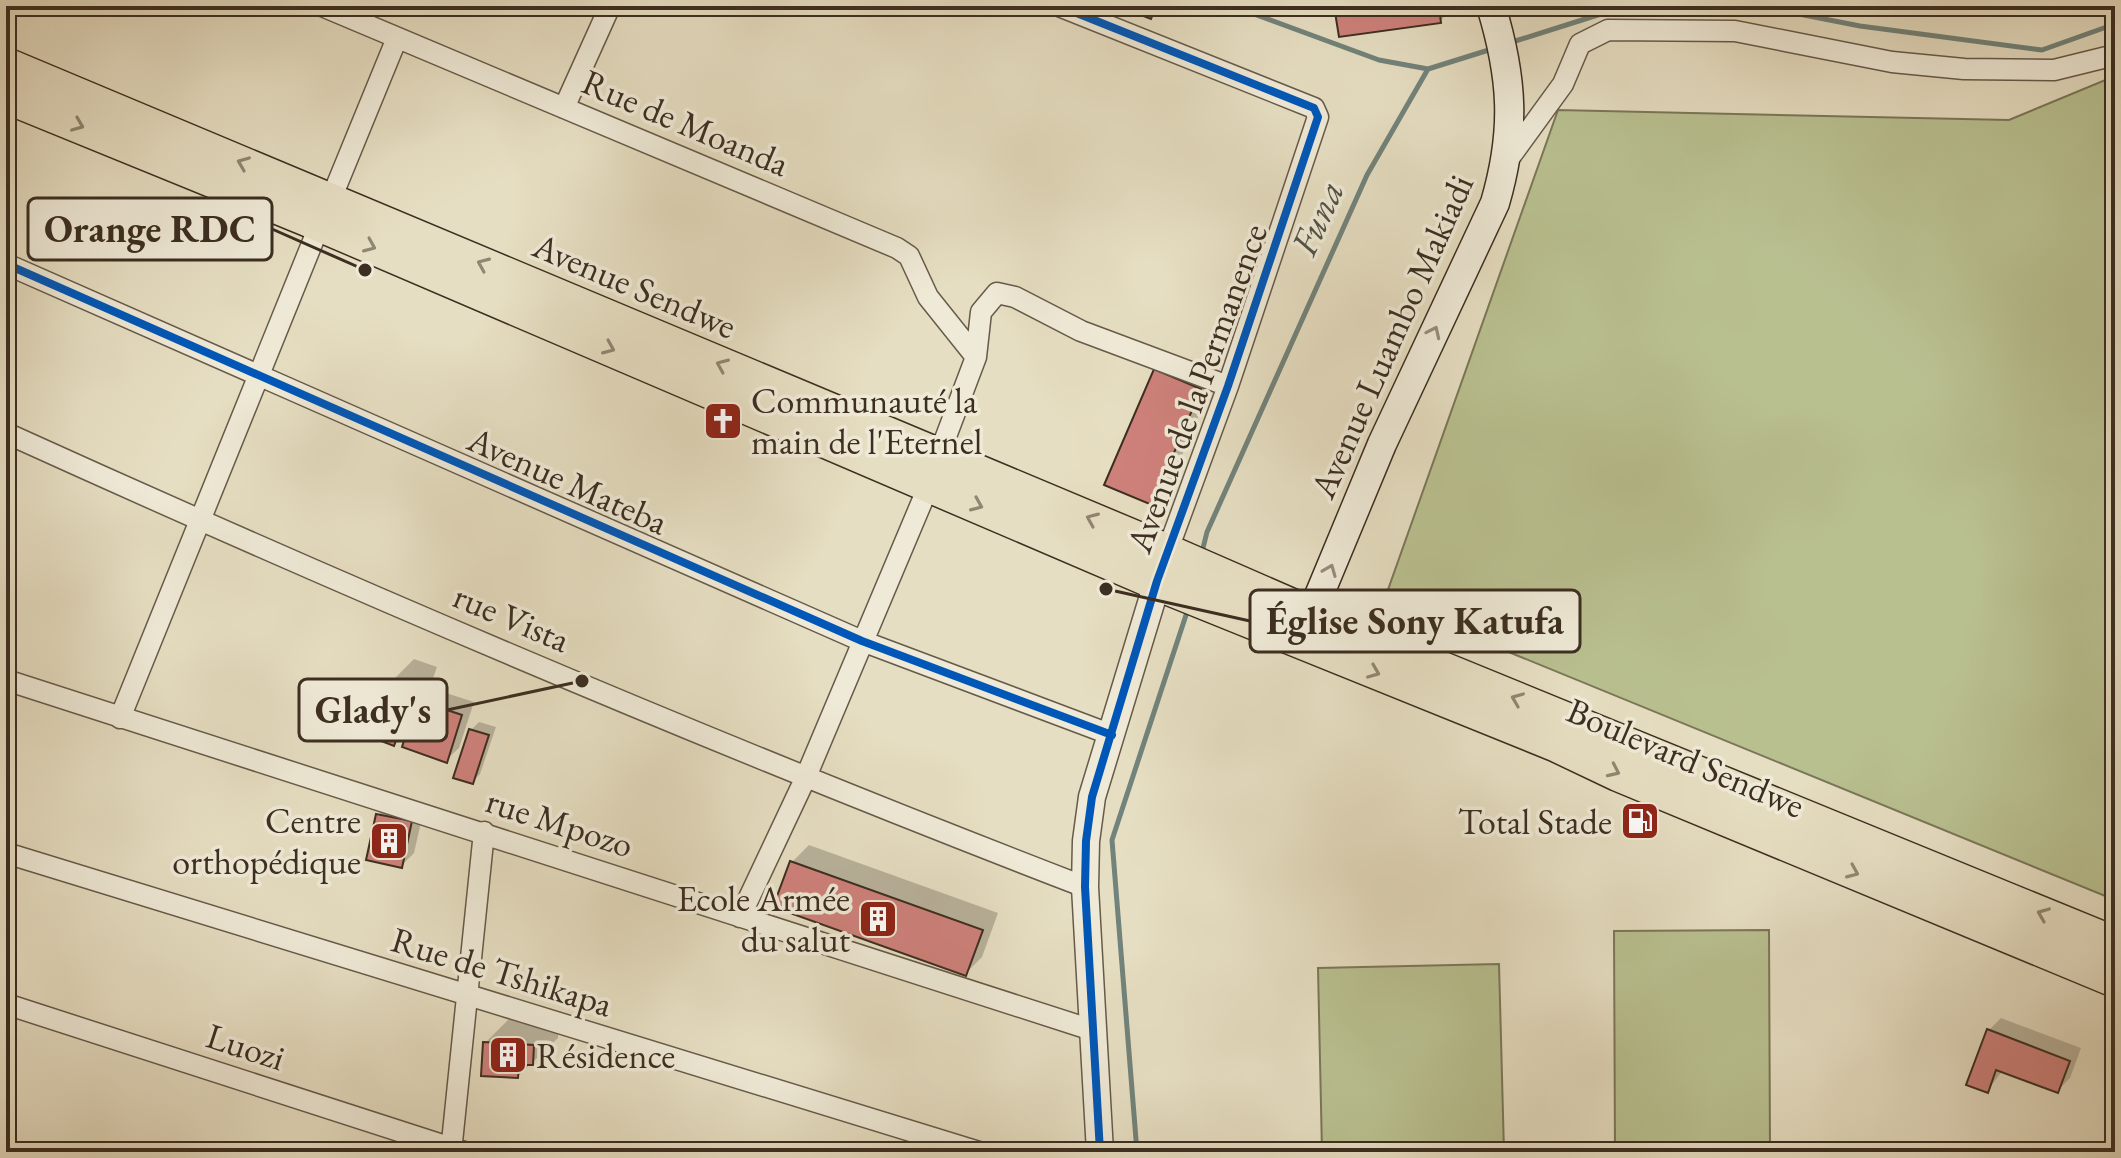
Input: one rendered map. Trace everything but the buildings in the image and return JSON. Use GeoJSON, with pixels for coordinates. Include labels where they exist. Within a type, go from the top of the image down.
{"type":"FeatureCollection","features":[{"type":"Feature","properties":{"kind":"highway","name":"Avenue Sendwe"},"geometry":{"type":"LineString","coordinates":[[6,65],[318,208],[1229,595]]}},
{"type":"Feature","properties":{"kind":"highway","name":"Avenue Sendwe"},"geometry":{"type":"LineString","coordinates":[[6,96],[318,208]]}},
{"type":"Feature","properties":{"kind":"highway","name":"Boulevard Sendwe"},"geometry":{"type":"LineString","coordinates":[[1229,595],[1633,780],[2115,980]]}},
{"type":"Feature","properties":{"kind":"highway","name":"Boulevard Sendwe"},"geometry":{"type":"LineString","coordinates":[[1306,628],[2115,944]]}},
{"type":"Feature","properties":{"kind":"main road","name":"Avenue Luambo Makiadi"},"geometry":{"type":"LineString","coordinates":[[1306,628],[1382,444],[1495,203],[1507,161],[1512,123],[1509,86],[1494,15]]}},
{"type":"Feature","properties":{"kind":"street","name":"Rue de Moanda"},"geometry":{"type":"LineString","coordinates":[[322,6],[897,248],[909,256],[928,297],[976,357]]}},
{"type":"Feature","properties":{"kind":"street"},"geometry":{"type":"LineString","coordinates":[[564,108],[610,6]]}},
{"type":"Feature","properties":{"kind":"street","name":"Avenue de la Permanence"},"geometry":{"type":"LineString","coordinates":[[1059,6],[1314,108],[1318,117],[1228,386],[1171,571],[1092,797],[1086,841],[1085,887],[1100,1152]]}},
{"type":"Feature","properties":{"kind":"street"},"geometry":{"type":"LineString","coordinates":[[1507,161],[1563,84],[1580,44],[1608,30],[1735,31],[1892,62],[1964,69],[2054,70],[2115,55]]}},
{"type":"Feature","properties":{"kind":"street"},"geometry":{"type":"LineString","coordinates":[[120,718],[261,376],[318,208],[397,38]]}},
{"type":"Feature","properties":{"kind":"street","name":"Avenue Mateba"},"geometry":{"type":"LineString","coordinates":[[6,264],[862,641],[1112,735]]}},
{"type":"Feature","properties":{"kind":"street"},"geometry":{"type":"LineString","coordinates":[[740,917],[805,779],[934,470],[976,357],[981,312],[997,293],[1015,297],[1081,331],[1228,386]]}},
{"type":"Feature","properties":{"kind":"street","name":"rue Vista"},"geometry":{"type":"LineString","coordinates":[[6,433],[200,521],[805,779],[1085,887]]}},
{"type":"Feature","properties":{"kind":"street","name":"rue Mpozo"},"geometry":{"type":"LineString","coordinates":[[6,680],[1092,1030]]}},
{"type":"Feature","properties":{"kind":"street"},"geometry":{"type":"LineString","coordinates":[[455,1151],[466,995],[484,832]]}},
{"type":"Feature","properties":{"kind":"street","name":"Rue de Tshikapa"},"geometry":{"type":"LineString","coordinates":[[6,853],[979,1152]]}},
{"type":"Feature","properties":{"kind":"street","name":"Luozi"},"geometry":{"type":"LineString","coordinates":[[6,1004],[455,1151]]}},
{"type":"Feature","properties":{"kind":"green space"},"geometry":{"type":"Polygon","coordinates":[[[2115,76],[2115,900],[1384,601],[1558,110],[2009,120],[2115,76]]]}},
{"type":"Feature","properties":{"kind":"green space"},"geometry":{"type":"Polygon","coordinates":[[[1769,930],[1770,1152],[1615,1152],[1614,931],[1769,930]]]}},
{"type":"Feature","properties":{"kind":"green space"},"geometry":{"type":"Polygon","coordinates":[[[1499,964],[1504,1152],[1322,1152],[1318,968],[1499,964]]]}},
{"type":"Feature","properties":{"kind":"waterway"},"geometry":{"type":"LineString","coordinates":[[1232,6],[1379,60],[1428,69]]}},
{"type":"Feature","properties":{"kind":"waterway","name":"Funa"},"geometry":{"type":"LineString","coordinates":[[1509,43],[1604,13],[1675,6]]}},
{"type":"Feature","properties":{"kind":"waterway","name":"Funa"},"geometry":{"type":"LineString","coordinates":[[1757,6],[1860,26],[2042,50],[2115,24]]}},
{"type":"Feature","properties":{"kind":"waterway","name":"Funa"},"geometry":{"type":"LineString","coordinates":[[1202,552],[1207,532],[1367,175],[1428,69],[1492,49]]}},
{"type":"Feature","properties":{"kind":"waterway","name":"Funa"},"geometry":{"type":"LineString","coordinates":[[1137,1152],[1112,840],[1188,609]]}},
{"type":"Feature","properties":{"kind":"cycle path"},"geometry":{"type":"LineString","coordinates":[[1059,6],[1314,108],[1318,117],[1228,386],[1157,581],[1092,797],[1086,841],[1085,887],[1100,1152]]}},
{"type":"Feature","properties":{"kind":"cycle path"},"geometry":{"type":"LineString","coordinates":[[6,264],[862,641],[1112,735]]}},
{"type":"Feature","properties":{"kind":"place","name":"Orange RDC"},"geometry":{"type":"Point","coordinates":[365,270]}},
{"type":"Feature","properties":{"kind":"place","name":"Communauté la main de l'Eternel"},"geometry":{"type":"Point","coordinates":[723,421]}},
{"type":"Feature","properties":{"kind":"place","name":"Église Sony Katufa"},"geometry":{"type":"Point","coordinates":[1106,589]}},
{"type":"Feature","properties":{"kind":"place","name":"Glady's"},"geometry":{"type":"Point","coordinates":[582,681]}},
{"type":"Feature","properties":{"kind":"place","name":"Total Stade"},"geometry":{"type":"Point","coordinates":[1640,821]}},
{"type":"Feature","properties":{"kind":"place","name":"Centre orthopédique"},"geometry":{"type":"Point","coordinates":[389,841]}},
{"type":"Feature","properties":{"kind":"place","name":"Ecole Armée du salut"},"geometry":{"type":"Point","coordinates":[878,919]}},
{"type":"Feature","properties":{"kind":"place","name":"Résidence"},"geometry":{"type":"Point","coordinates":[508,1055]}}]}
